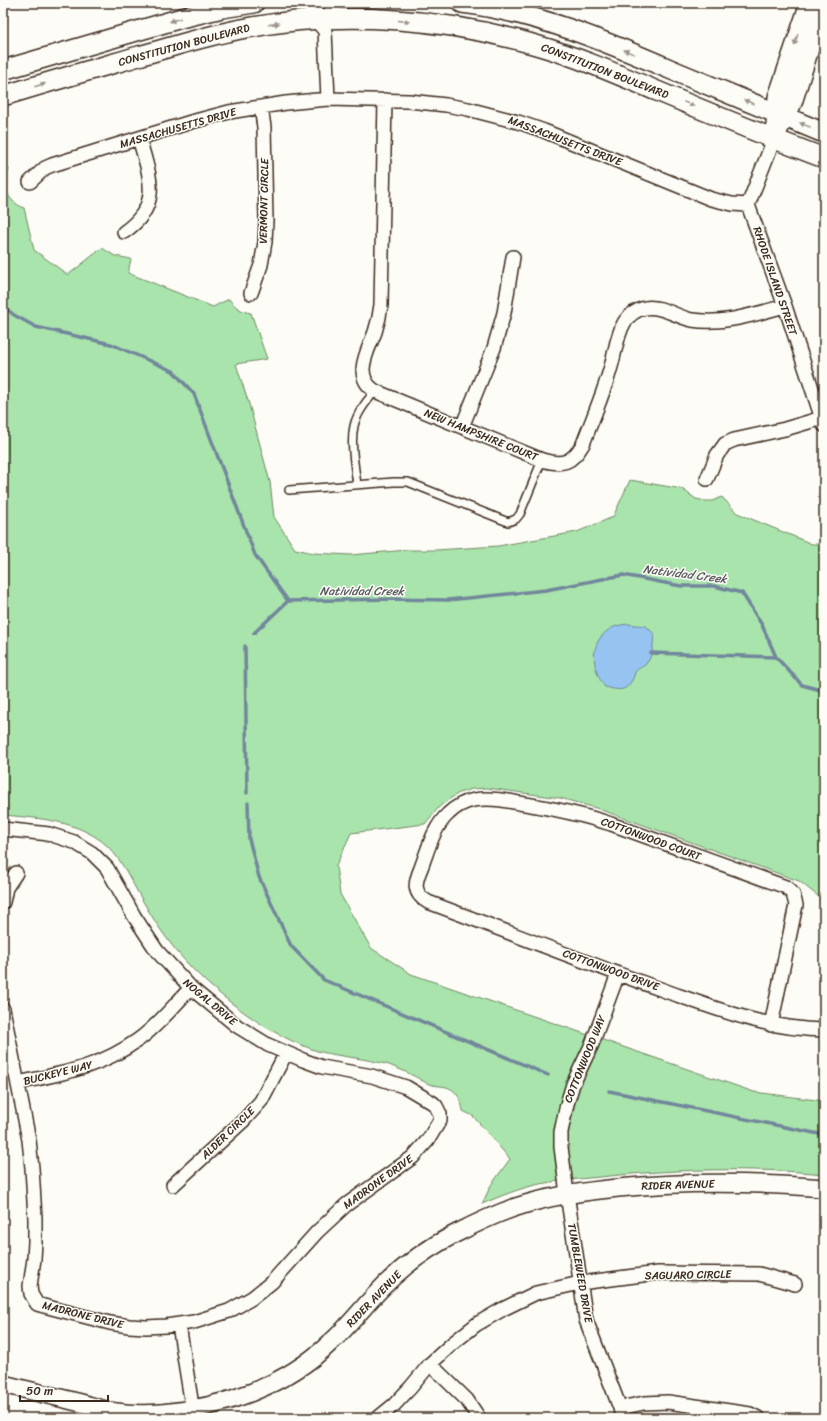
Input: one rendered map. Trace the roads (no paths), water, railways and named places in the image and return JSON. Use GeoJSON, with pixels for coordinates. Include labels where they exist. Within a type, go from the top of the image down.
{"type":"FeatureCollection","features":[{"type":"Feature","properties":{"kind":"main road"},"geometry":{"type":"LineString","coordinates":[[3,70],[185,17],[222,8],[254,3]]}},
{"type":"Feature","properties":{"kind":"main road"},"geometry":{"type":"LineString","coordinates":[[462,3],[504,10],[544,21],[582,34],[631,52],[824,132]]}},
{"type":"Feature","properties":{"kind":"main road","name":"CONSTITUTION BOULEVARD"},"geometry":{"type":"LineString","coordinates":[[3,96],[214,35],[248,28],[324,15],[406,21],[458,27],[510,38],[538,46],[598,66],[774,139],[824,158]]}},
{"type":"Feature","properties":{"kind":"street"},"geometry":{"type":"LineString","coordinates":[[748,205],[774,139],[780,115],[777,97],[809,3]]}},
{"type":"Feature","properties":{"kind":"street"},"geometry":{"type":"LineString","coordinates":[[780,115],[793,103],[824,4]]}},
{"type":"Feature","properties":{"kind":"street"},"geometry":{"type":"LineString","coordinates":[[324,15],[328,99]]}},
{"type":"Feature","properties":{"kind":"street","name":"MASSACHUSETTS DRIVE"},"geometry":{"type":"LineString","coordinates":[[30,182],[45,168],[52,165],[221,114],[261,107],[328,99],[385,100],[446,105],[493,114],[544,131],[715,200],[732,204],[748,205]]}},
{"type":"Feature","properties":{"kind":"street"},"geometry":{"type":"LineString","coordinates":[[375,391],[368,385],[362,371],[364,359],[375,332],[381,305],[385,100]]}},
{"type":"Feature","properties":{"kind":"street","name":"VERMONT CIRCLE"},"geometry":{"type":"LineString","coordinates":[[251,293],[261,265],[265,242],[264,127],[261,107]]}},
{"type":"Feature","properties":{"kind":"street"},"geometry":{"type":"LineString","coordinates":[[124,232],[142,216],[146,210],[150,196],[149,178],[139,138]]}},
{"type":"Feature","properties":{"kind":"street","name":"RHODE ISLAND STREET"},"geometry":{"type":"LineString","coordinates":[[748,205],[823,421]]}},
{"type":"Feature","properties":{"kind":"street"},"geometry":{"type":"LineString","coordinates":[[462,426],[494,348],[504,312],[513,256]]}},
{"type":"Feature","properties":{"kind":"street","name":"NEW HAMPSHIRE COURT"},"geometry":{"type":"LineString","coordinates":[[375,391],[542,460],[550,463],[562,463],[568,461],[578,453],[583,444],[610,370],[623,324],[632,314],[646,308],[654,308],[692,320],[724,320],[753,315],[784,306]]}},
{"type":"Feature","properties":{"kind":"street"},"geometry":{"type":"LineString","coordinates":[[707,479],[717,455],[725,444],[734,440],[823,421]]}},
{"type":"Feature","properties":{"kind":"street","name":"COTTONWOOD COURT"},"geometry":{"type":"LineString","coordinates":[[416,880],[434,836],[447,815],[463,803],[475,800],[490,799],[556,808],[590,817],[786,887],[793,894],[796,905],[771,1025]]}},
{"type":"Feature","properties":{"kind":"street","name":"NOGAL DRIVE"},"geometry":{"type":"LineString","coordinates":[[3,829],[49,834],[74,842],[92,853],[107,868],[134,916],[157,951],[190,988],[237,1026],[268,1045],[322,1066],[372,1076],[406,1087],[434,1103],[440,1114]]}},
{"type":"Feature","properties":{"kind":"street"},"geometry":{"type":"LineString","coordinates":[[3,902],[6,888],[16,873]]}},
{"type":"Feature","properties":{"kind":"street","name":"COTTONWOOD DRIVE"},"geometry":{"type":"LineString","coordinates":[[416,880],[417,891],[423,899],[428,902],[618,974],[742,1017],[771,1025],[824,1030]]}},
{"type":"Feature","properties":{"kind":"street","name":"COTTONWOOD WAY"},"geometry":{"type":"LineString","coordinates":[[567,1194],[561,1147],[561,1132],[567,1104],[573,1084],[592,1044],[618,974]]}},
{"type":"Feature","properties":{"kind":"street","name":"BUCKEYE WAY"},"geometry":{"type":"LineString","coordinates":[[18,1083],[83,1068],[108,1059],[139,1040],[190,988]]}},
{"type":"Feature","properties":{"kind":"street","name":"MADRONE DRIVE"},"geometry":{"type":"LineString","coordinates":[[3,1009],[29,1140],[34,1193],[34,1259],[30,1286],[34,1300],[37,1304],[44,1306],[129,1326],[180,1325],[206,1319],[229,1311],[264,1290],[281,1274],[316,1232],[346,1205],[413,1157],[428,1140],[440,1120],[440,1114]]}},
{"type":"Feature","properties":{"kind":"street","name":"ALDER CIRCLE"},"geometry":{"type":"LineString","coordinates":[[173,1185],[244,1120],[261,1101],[286,1053]]}},
{"type":"Feature","properties":{"kind":"street","name":"RIDER AVENUE"},"geometry":{"type":"LineString","coordinates":[[3,1384],[117,1412],[193,1414],[275,1382],[311,1359],[341,1333],[389,1281],[420,1256],[453,1235],[474,1224],[509,1210],[567,1194],[652,1185],[757,1183],[824,1188]]}},
{"type":"Feature","properties":{"kind":"street","name":"TUMBLEWEED DRIVE"},"geometry":{"type":"LineString","coordinates":[[567,1194],[586,1320],[621,1413]]}},
{"type":"Feature","properties":{"kind":"street","name":"SAGUARO CIRCLE"},"geometry":{"type":"LineString","coordinates":[[378,1418],[412,1388],[430,1364],[477,1324],[503,1308],[536,1293],[580,1283],[658,1273],[759,1274],[795,1284]]}},
{"type":"Feature","properties":{"kind":"street"},"geometry":{"type":"LineString","coordinates":[[180,1325],[193,1414]]}},
{"type":"Feature","properties":{"kind":"street"},"geometry":{"type":"LineString","coordinates":[[430,1364],[467,1400],[479,1418]]}},
{"type":"Feature","properties":{"kind":"street"},"geometry":{"type":"LineString","coordinates":[[621,1413],[644,1403],[668,1402],[750,1414],[758,1418]]}},
{"type":"Feature","properties":{"kind":"lane"},"geometry":{"type":"LineString","coordinates":[[357,485],[353,437],[354,425],[364,405],[375,391]]}},
{"type":"Feature","properties":{"kind":"lane"},"geometry":{"type":"LineString","coordinates":[[289,490],[402,481],[408,482],[508,522],[516,519],[520,514],[542,460]]}},
{"type":"Feature","properties":{"kind":"water"},"geometry":{"type":"Polygon","coordinates":[[[627,624],[646,626],[654,634],[652,650],[646,664],[636,671],[633,679],[627,687],[617,690],[605,687],[597,671],[594,654],[600,638],[606,632],[616,626],[627,624]]]}},
{"type":"Feature","properties":{"kind":"waterway","name":"Natividad Creek"},"geometry":{"type":"LineString","coordinates":[[3,306],[14,315],[36,327],[111,344],[173,371],[194,394],[255,555],[288,601]]}},
{"type":"Feature","properties":{"kind":"waterway","name":"Natividad Creek"},"geometry":{"type":"LineString","coordinates":[[288,601],[390,599],[448,600],[546,590],[623,575],[681,586],[714,586],[742,593],[762,625],[776,657],[802,685],[824,691]]}},
{"type":"Feature","properties":{"kind":"waterway"},"geometry":{"type":"LineString","coordinates":[[254,633],[288,601]]}},
{"type":"Feature","properties":{"kind":"waterway"},"geometry":{"type":"LineString","coordinates":[[245,646],[247,793]]}},
{"type":"Feature","properties":{"kind":"waterway"},"geometry":{"type":"LineString","coordinates":[[651,653],[776,657]]}},
{"type":"Feature","properties":{"kind":"waterway"},"geometry":{"type":"LineString","coordinates":[[248,803],[249,839],[259,877],[291,946],[324,980],[548,1075]]}},
{"type":"Feature","properties":{"kind":"waterway"},"geometry":{"type":"LineString","coordinates":[[609,1091],[824,1135]]}}]}
